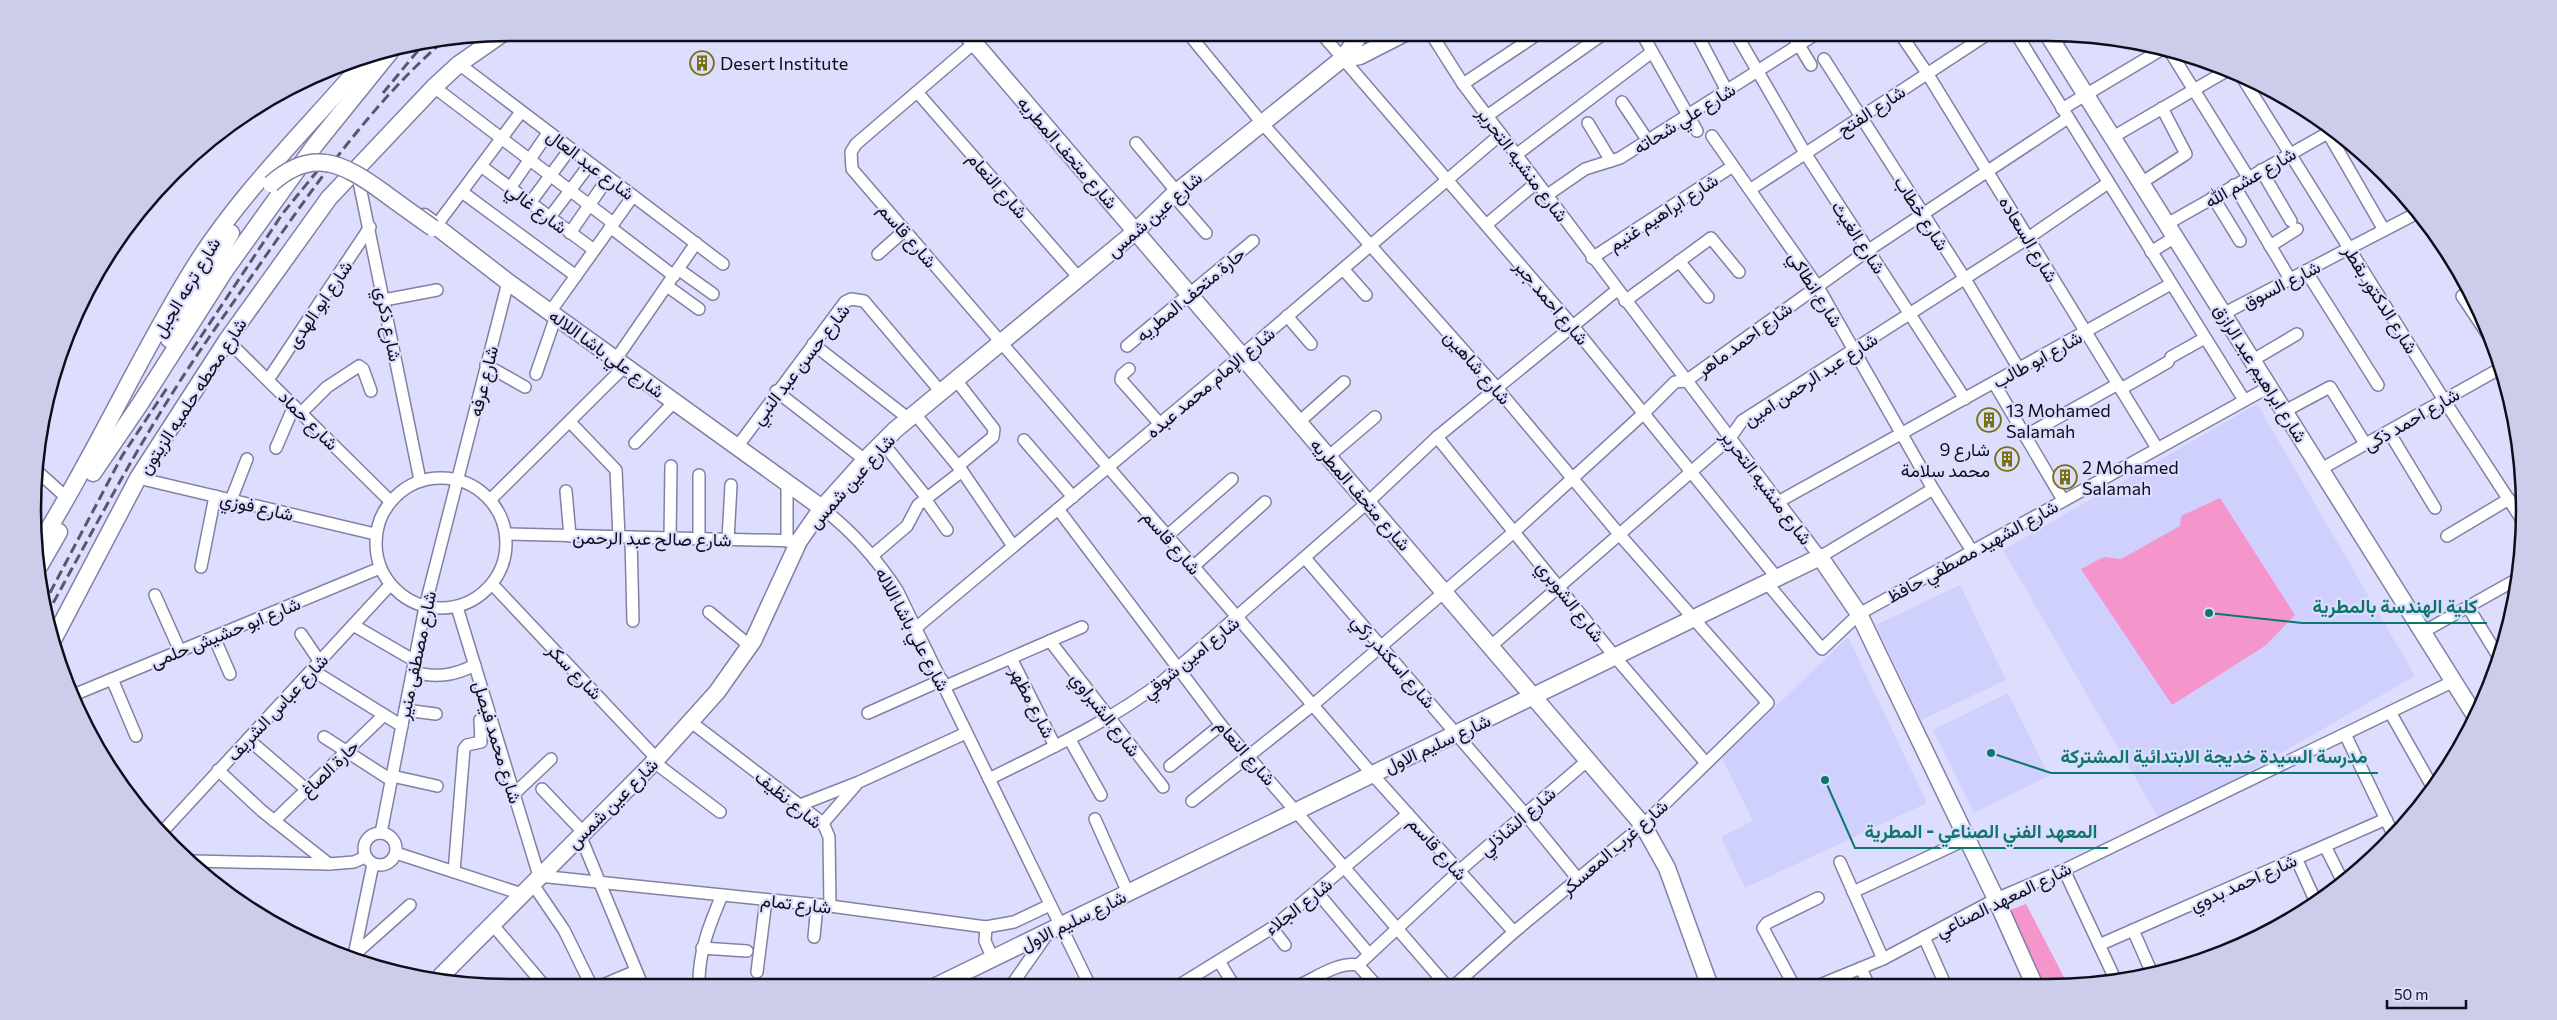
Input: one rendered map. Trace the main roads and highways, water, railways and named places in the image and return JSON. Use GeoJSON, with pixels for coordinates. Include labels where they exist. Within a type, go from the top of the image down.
{"type":"FeatureCollection","features":[{"type":"Feature","properties":{"kind":"railway"},"geometry":{"type":"LineString","coordinates":[[51,606],[141,445],[220,321],[347,144],[391,92],[437,47]]}},
{"type":"Feature","properties":{"kind":"railway"},"geometry":{"type":"LineString","coordinates":[[383,93],[418,50]]}},
{"type":"Feature","properties":{"kind":"railway"},"geometry":{"type":"LineString","coordinates":[[192,350],[283,213],[323,164]]}},
{"type":"Feature","properties":{"kind":"railway"},"geometry":{"type":"LineString","coordinates":[[49,595],[122,456],[169,385]]}},
{"type":"Feature","properties":{"kind":"place","name":"Desert Institute"},"geometry":{"type":"Point","coordinates":[702,63]}},
{"type":"Feature","properties":{"kind":"place","name":"13 Mohamed Salamah"},"geometry":{"type":"Point","coordinates":[1989,420]}},
{"type":"Feature","properties":{"kind":"place","name":"9 شارع محمد سلامة"},"geometry":{"type":"Point","coordinates":[2007,459]}},
{"type":"Feature","properties":{"kind":"place","name":"2 Mohamed Salamah"},"geometry":{"type":"Point","coordinates":[2065,477]}},
{"type":"Feature","properties":{"kind":"place","name":"كلية الهندسة بالمطرية"},"geometry":{"type":"Point","coordinates":[2209,613]}},
{"type":"Feature","properties":{"kind":"place","name":"مدرسة السيدة خديجة الابتدائية المشتركة"},"geometry":{"type":"Point","coordinates":[1991,753]}},
{"type":"Feature","properties":{"kind":"place","name":"المعهد الفني الصناعي - المطرية"},"geometry":{"type":"Point","coordinates":[1825,780]}}]}
